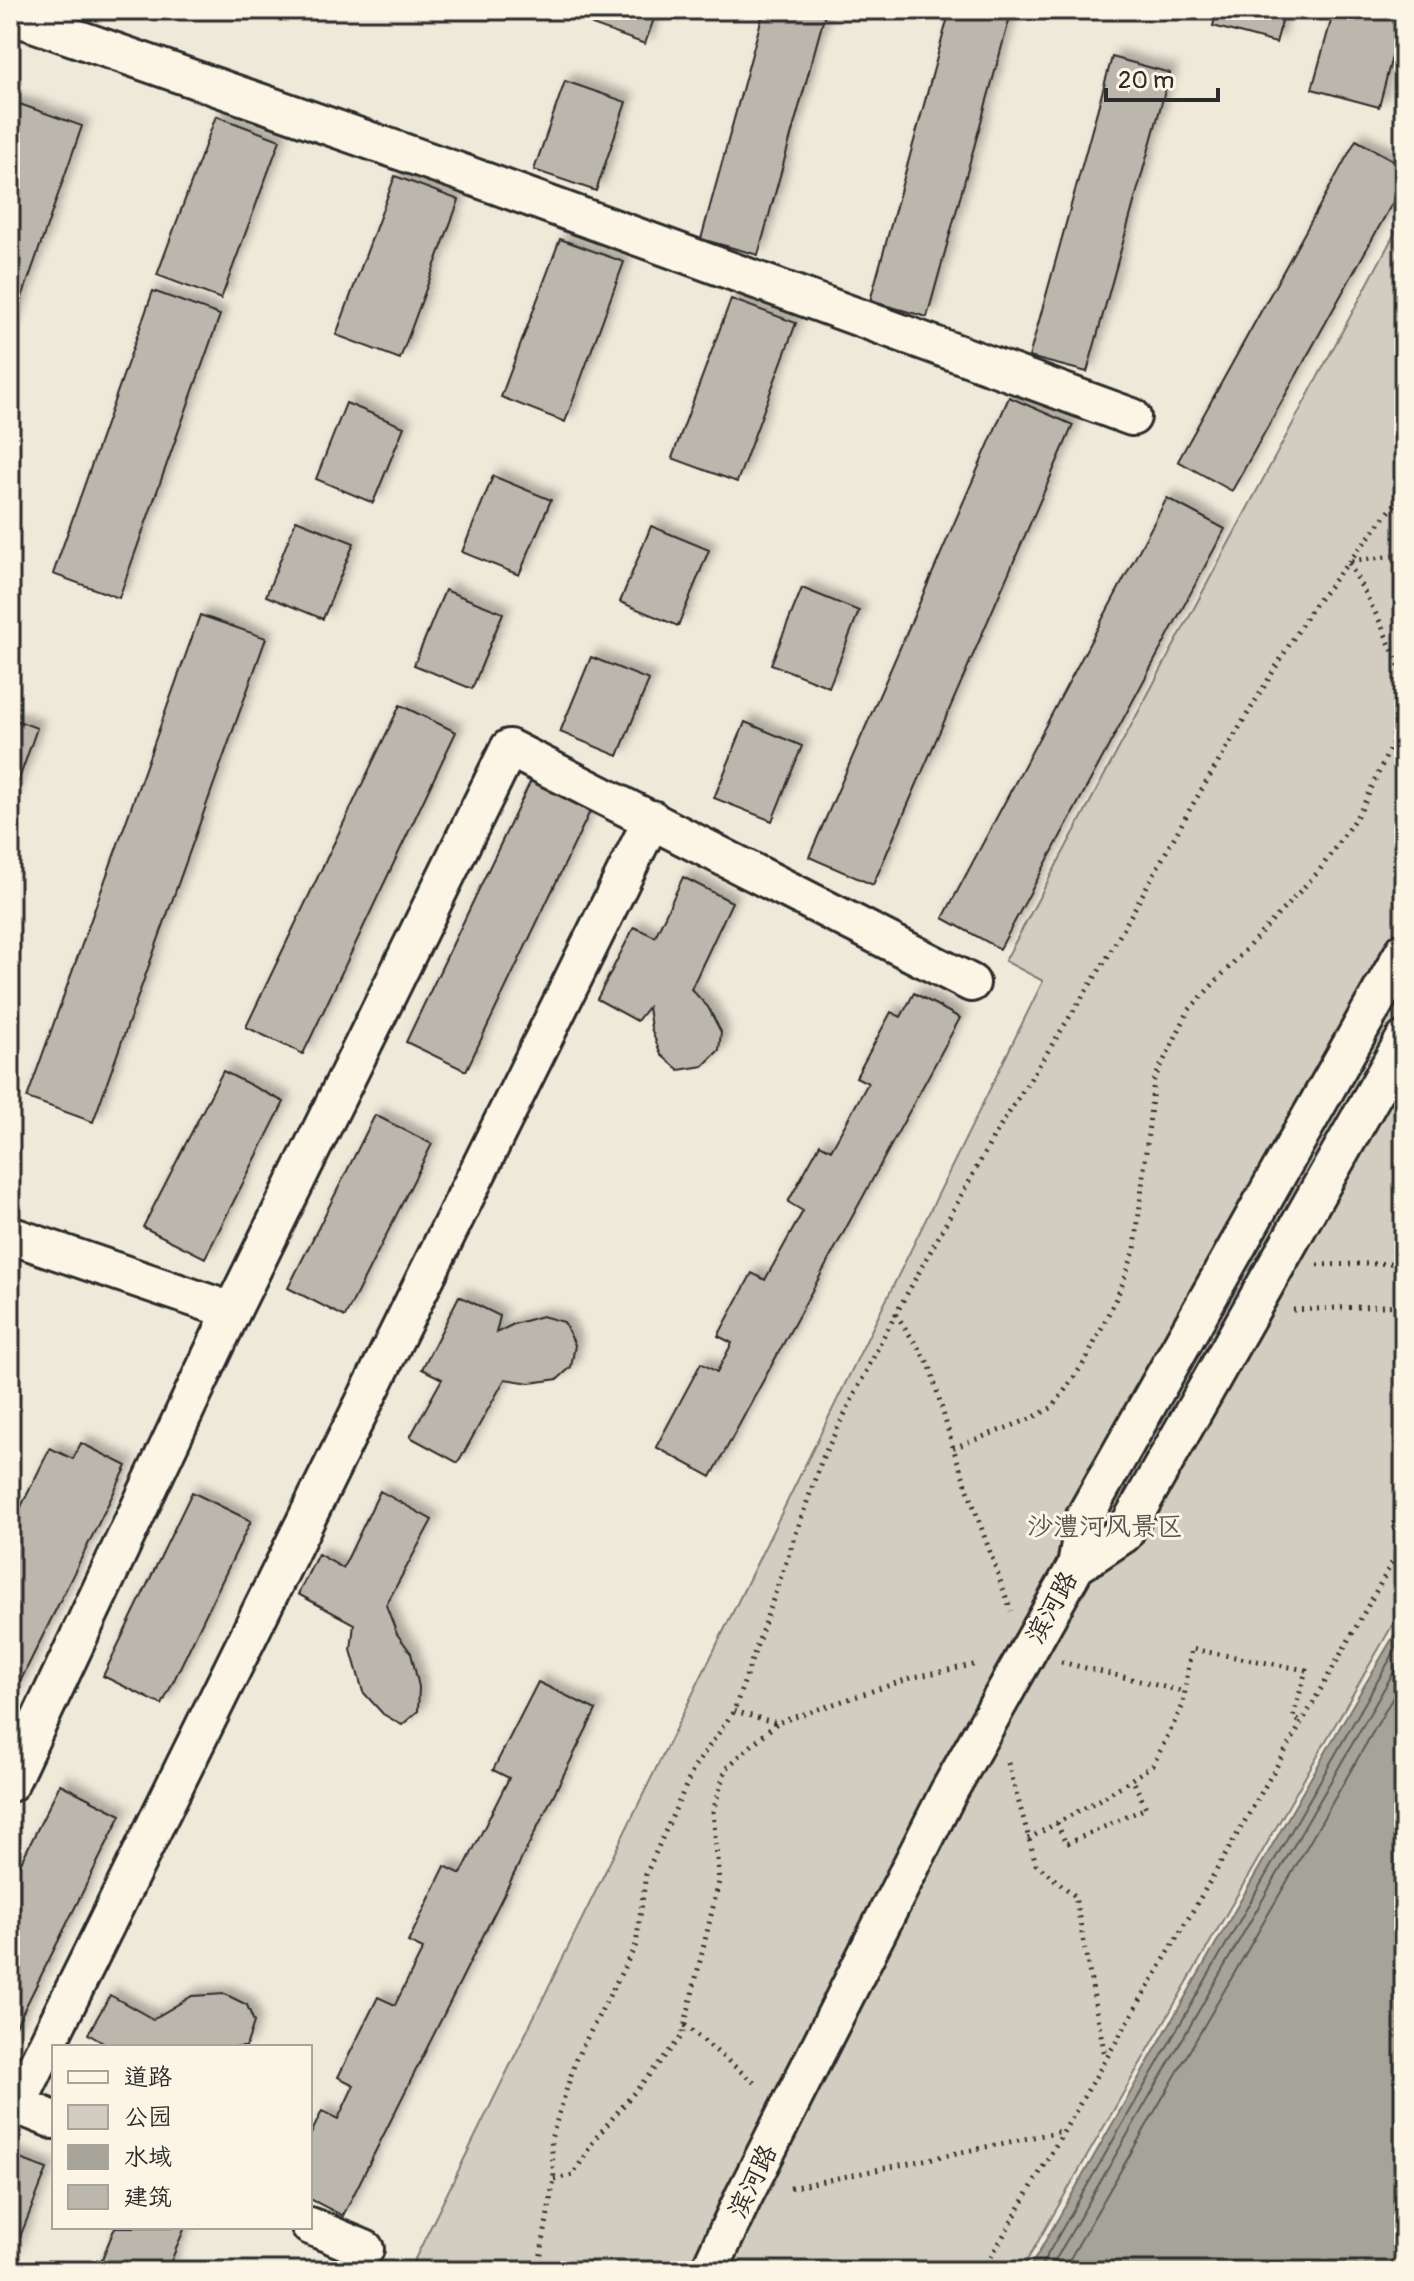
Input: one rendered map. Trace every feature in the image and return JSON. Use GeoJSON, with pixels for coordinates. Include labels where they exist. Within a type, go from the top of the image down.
{"type":"FeatureCollection","features":[{"type":"Feature","properties":{"kind":"street"},"geometry":{"type":"LineString","coordinates":[[10,15],[457,171],[1132,417]]}},
{"type":"Feature","properties":{"kind":"street"},"geometry":{"type":"LineString","coordinates":[[10,1783],[232,1311],[509,748],[971,983]]}},
{"type":"Feature","properties":{"kind":"street"},"geometry":{"type":"LineString","coordinates":[[52,2119],[14,2103],[652,819]]}},
{"type":"Feature","properties":{"kind":"street","name":"滨河路"},"geometry":{"type":"LineString","coordinates":[[709,2271],[949,1791],[1076,1566],[1085,1516],[1404,951]]}},
{"type":"Feature","properties":{"kind":"street"},"geometry":{"type":"LineString","coordinates":[[1076,1566],[1124,1534],[1404,1040]]}},
{"type":"Feature","properties":{"kind":"street"},"geometry":{"type":"LineString","coordinates":[[10,1235],[232,1311]]}},
{"type":"Feature","properties":{"kind":"street"},"geometry":{"type":"LineString","coordinates":[[1239,1243],[1276,1265]]}},
{"type":"Feature","properties":{"kind":"street"},"geometry":{"type":"LineString","coordinates":[[312,2227],[365,2249]]}},
{"type":"Feature","properties":{"kind":"path"},"geometry":{"type":"LineString","coordinates":[[538,2271],[554,2179],[551,2139],[576,2059],[636,1945],[646,1874],[694,1768],[734,1711],[822,1459],[896,1314],[993,1138],[1107,958],[1190,809],[1311,609],[1404,493]]}},
{"type":"Feature","properties":{"kind":"path"},"geometry":{"type":"LineString","coordinates":[[1348,561],[1404,555]]}},
{"type":"Feature","properties":{"kind":"path"},"geometry":{"type":"LineString","coordinates":[[953,1448],[1053,1407],[1086,1360],[1120,1290],[1135,1249],[1154,1080],[1189,1010],[1319,871],[1361,810],[1392,744],[1401,670],[1348,561]]}},
{"type":"Feature","properties":{"kind":"path"},"geometry":{"type":"LineString","coordinates":[[1392,744],[1404,759]]}},
{"type":"Feature","properties":{"kind":"path"},"geometry":{"type":"LineString","coordinates":[[1276,1265],[1404,1263]]}},
{"type":"Feature","properties":{"kind":"path"},"geometry":{"type":"LineString","coordinates":[[1249,1311],[1404,1305]]}},
{"type":"Feature","properties":{"kind":"path"},"geometry":{"type":"LineString","coordinates":[[896,1314],[930,1366],[953,1448],[1026,1653]]}},
{"type":"Feature","properties":{"kind":"path"},"geometry":{"type":"LineString","coordinates":[[983,2271],[1303,1723],[1404,1541]]}},
{"type":"Feature","properties":{"kind":"path"},"geometry":{"type":"LineString","coordinates":[[1028,1839],[1153,1765],[1183,1705],[1191,1649],[1306,1670],[1293,1718],[1303,1723]]}},
{"type":"Feature","properties":{"kind":"path"},"geometry":{"type":"LineString","coordinates":[[554,2179],[573,2175],[594,2140],[682,2036],[719,1882],[713,1811],[726,1768],[777,1723],[914,1677],[1026,1653],[1185,1692]]}},
{"type":"Feature","properties":{"kind":"path"},"geometry":{"type":"LineString","coordinates":[[734,1711],[777,1723]]}},
{"type":"Feature","properties":{"kind":"path"},"geometry":{"type":"LineString","coordinates":[[994,1711],[1036,1864],[1075,1896],[1106,2057]]}},
{"type":"Feature","properties":{"kind":"path"},"geometry":{"type":"LineString","coordinates":[[1057,1823],[1066,1844],[1146,1808],[1132,1778]]}},
{"type":"Feature","properties":{"kind":"path"},"geometry":{"type":"LineString","coordinates":[[685,2025],[787,2110]]}},
{"type":"Feature","properties":{"kind":"path"},"geometry":{"type":"LineString","coordinates":[[743,2198],[1063,2131]]}},
{"type":"Feature","properties":{"kind":"green space","name":"沙澧河风景区"},"geometry":{"type":"Polygon","coordinates":[[[1404,216],[1404,1605],[1021,2271],[409,2271],[1043,981],[1005,961],[1404,216]]]}},
{"type":"Feature","properties":{"kind":"water"},"geometry":{"type":"Polygon","coordinates":[[[1404,1619],[1404,2271],[1028,2271],[1351,1708],[1404,1619]]]}},
{"type":"Feature","properties":{"kind":"building"},"geometry":{"type":"Polygon","coordinates":[[[597,10],[657,10],[645,44],[592,25],[597,10]]]}},
{"type":"Feature","properties":{"kind":"building"},"geometry":{"type":"Polygon","coordinates":[[[764,10],[826,10],[758,255],[701,239],[764,10]]]}},
{"type":"Feature","properties":{"kind":"building"},"geometry":{"type":"Polygon","coordinates":[[[950,10],[986,10],[1010,17],[927,317],[870,301],[950,10]]]}},
{"type":"Feature","properties":{"kind":"building"},"geometry":{"type":"Polygon","coordinates":[[[1217,10],[1285,10],[1276,43],[1213,26],[1217,10]]]}},
{"type":"Feature","properties":{"kind":"building"},"geometry":{"type":"Polygon","coordinates":[[[1334,10],[1404,10],[1379,107],[1312,89],[1334,10]]]}},
{"type":"Feature","properties":{"kind":"building"},"geometry":{"type":"Polygon","coordinates":[[[1112,57],[1170,73],[1087,372],[1029,357],[1112,57]]]}},
{"type":"Feature","properties":{"kind":"building"},"geometry":{"type":"Polygon","coordinates":[[[565,81],[626,102],[596,191],[534,170],[565,81]]]}},
{"type":"Feature","properties":{"kind":"building"},"geometry":{"type":"Polygon","coordinates":[[[11,101],[82,126],[10,332],[10,104],[11,101]]]}},
{"type":"Feature","properties":{"kind":"building"},"geometry":{"type":"Polygon","coordinates":[[[216,116],[280,140],[221,299],[157,275],[216,116]]]}},
{"type":"Feature","properties":{"kind":"building"},"geometry":{"type":"Polygon","coordinates":[[[1356,140],[1404,166],[1404,182],[1232,491],[1178,461],[1356,140]]]}},
{"type":"Feature","properties":{"kind":"building"},"geometry":{"type":"Polygon","coordinates":[[[395,176],[459,200],[400,359],[336,335],[395,176]]]}},
{"type":"Feature","properties":{"kind":"building"},"geometry":{"type":"Polygon","coordinates":[[[560,239],[624,262],[565,422],[501,397],[560,239]]]}},
{"type":"Feature","properties":{"kind":"building"},"geometry":{"type":"Polygon","coordinates":[[[153,291],[220,315],[119,598],[53,574],[153,291]]]}},
{"type":"Feature","properties":{"kind":"building"},"geometry":{"type":"Polygon","coordinates":[[[731,299],[796,323],[737,482],[672,458],[731,299]]]}},
{"type":"Feature","properties":{"kind":"building"},"geometry":{"type":"Polygon","coordinates":[[[1009,397],[1073,425],[873,885],[809,857],[1009,397]]]}},
{"type":"Feature","properties":{"kind":"building"},"geometry":{"type":"Polygon","coordinates":[[[346,403],[404,427],[373,503],[316,479],[346,403]]]}},
{"type":"Feature","properties":{"kind":"building"},"geometry":{"type":"Polygon","coordinates":[[[493,476],[551,500],[519,575],[462,552],[493,476]]]}},
{"type":"Feature","properties":{"kind":"building"},"geometry":{"type":"Polygon","coordinates":[[[1167,498],[1225,529],[1000,949],[943,918],[1167,498]]]}},
{"type":"Feature","properties":{"kind":"building"},"geometry":{"type":"Polygon","coordinates":[[[296,520],[354,543],[323,619],[266,596],[296,520]]]}},
{"type":"Feature","properties":{"kind":"building"},"geometry":{"type":"Polygon","coordinates":[[[651,526],[709,550],[678,626],[620,602],[651,526]]]}},
{"type":"Feature","properties":{"kind":"building"},"geometry":{"type":"Polygon","coordinates":[[[802,588],[859,611],[829,687],[771,664],[802,588]]]}},
{"type":"Feature","properties":{"kind":"building"},"geometry":{"type":"Polygon","coordinates":[[[445,590],[503,613],[472,689],[414,665],[445,590]]]}},
{"type":"Feature","properties":{"kind":"building"},"geometry":{"type":"Polygon","coordinates":[[[200,615],[266,638],[93,1122],[27,1098],[200,615]]]}},
{"type":"Feature","properties":{"kind":"building"},"geometry":{"type":"Polygon","coordinates":[[[591,657],[649,680],[618,756],[560,732],[591,657]]]}},
{"type":"Feature","properties":{"kind":"building"},"geometry":{"type":"Polygon","coordinates":[[[400,705],[456,732],[303,1054],[246,1027],[400,705]]]}},
{"type":"Feature","properties":{"kind":"building"},"geometry":{"type":"Polygon","coordinates":[[[10,718],[37,728],[10,805],[10,718]]]}},
{"type":"Feature","properties":{"kind":"building"},"geometry":{"type":"Polygon","coordinates":[[[745,722],[802,746],[772,821],[714,798],[745,722]]]}},
{"type":"Feature","properties":{"kind":"building"},"geometry":{"type":"Polygon","coordinates":[[[534,774],[594,803],[466,1071],[406,1042],[534,774]]]}},
{"type":"Feature","properties":{"kind":"building"},"geometry":{"type":"Polygon","coordinates":[[[683,877],[732,902],[691,989],[708,1007],[721,1032],[719,1050],[703,1066],[679,1070],[661,1055],[651,1028],[648,1007],[637,1021],[597,999],[634,927],[655,937],[683,877]]]}},
{"type":"Feature","properties":{"kind":"building"},"geometry":{"type":"Polygon","coordinates":[[[914,993],[960,1018],[711,1477],[656,1447],[701,1363],[717,1372],[732,1343],[718,1336],[752,1273],[765,1280],[803,1211],[788,1202],[820,1144],[831,1150],[868,1083],[856,1077],[891,1012],[901,1017],[914,993]]]}},
{"type":"Feature","properties":{"kind":"building"},"geometry":{"type":"Polygon","coordinates":[[[223,1071],[284,1102],[205,1258],[143,1227],[223,1071]]]}},
{"type":"Feature","properties":{"kind":"building"},"geometry":{"type":"Polygon","coordinates":[[[375,1115],[432,1144],[345,1317],[288,1288],[375,1115]]]}},
{"type":"Feature","properties":{"kind":"building"},"geometry":{"type":"Polygon","coordinates":[[[459,1296],[500,1316],[496,1333],[542,1316],[564,1322],[575,1345],[571,1367],[558,1379],[530,1383],[505,1379],[458,1463],[410,1437],[442,1379],[422,1369],[459,1296]]]}},
{"type":"Feature","properties":{"kind":"building"},"geometry":{"type":"Polygon","coordinates":[[[81,1443],[127,1466],[10,1702],[10,1529],[50,1448],[73,1459],[81,1443]]]}},
{"type":"Feature","properties":{"kind":"building"},"geometry":{"type":"Polygon","coordinates":[[[380,1491],[432,1520],[386,1605],[397,1634],[411,1653],[419,1687],[418,1711],[402,1725],[383,1714],[363,1692],[351,1650],[354,1624],[298,1594],[318,1554],[343,1568],[380,1491]]]}},
{"type":"Feature","properties":{"kind":"building"},"geometry":{"type":"Polygon","coordinates":[[[192,1492],[251,1521],[162,1705],[103,1676],[192,1492]]]}},
{"type":"Feature","properties":{"kind":"building"},"geometry":{"type":"Polygon","coordinates":[[[538,1682],[596,1710],[343,2216],[312,2200],[312,2132],[322,2111],[338,2119],[354,2085],[338,2077],[378,1997],[395,2005],[423,1949],[408,1942],[445,1866],[461,1874],[509,1778],[493,1770],[538,1682]]]}},
{"type":"Feature","properties":{"kind":"building"},"geometry":{"type":"Polygon","coordinates":[[[60,1784],[121,1815],[11,2036],[10,1884],[60,1784]]]}},
{"type":"Feature","properties":{"kind":"building"},"geometry":{"type":"Polygon","coordinates":[[[225,1994],[247,2005],[254,2022],[247,2045],[107,2045],[88,2034],[110,1995],[153,2019],[192,1996],[225,1994]]]}},
{"type":"Feature","properties":{"kind":"building"},"geometry":{"type":"Polygon","coordinates":[[[10,2155],[47,2169],[10,2262],[10,2155]]]}},
{"type":"Feature","properties":{"kind":"building"},"geometry":{"type":"Polygon","coordinates":[[[114,2229],[184,2229],[167,2271],[97,2271],[114,2229]]]}}]}
